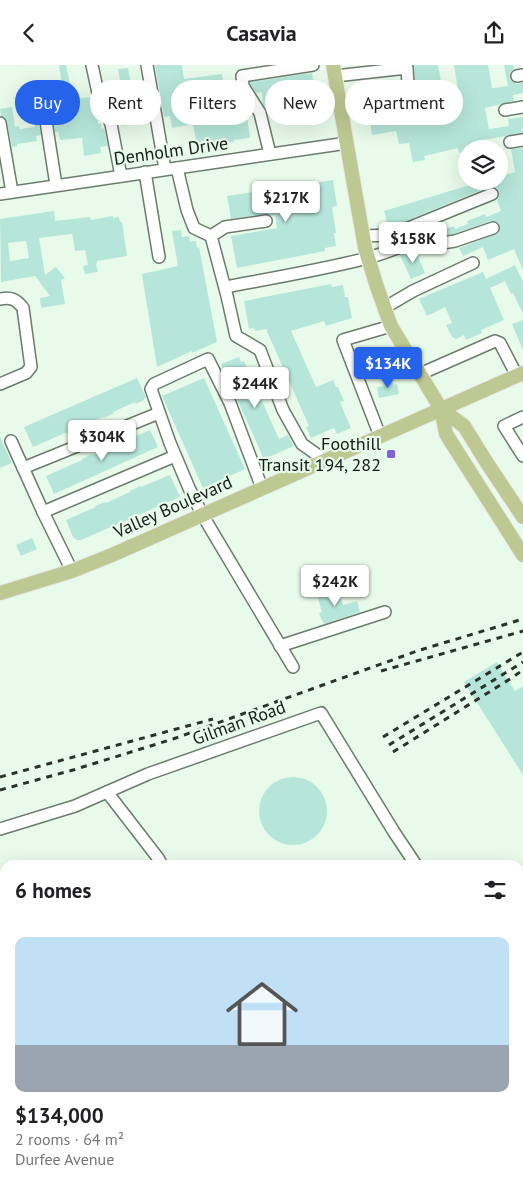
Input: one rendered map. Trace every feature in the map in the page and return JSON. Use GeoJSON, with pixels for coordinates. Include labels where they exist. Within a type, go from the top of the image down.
{"type":"FeatureCollection","features":[{"type":"Feature","properties":{"kind":"main road"},"geometry":{"type":"LineString","coordinates":[[334,71],[363,236],[368,258],[391,326],[441,409],[446,434],[523,555]]}},
{"type":"Feature","properties":{"kind":"main road","name":"Valley Boulevard"},"geometry":{"type":"LineString","coordinates":[[0,593],[72,571],[112,555],[520,374]]}},
{"type":"Feature","properties":{"kind":"main road"},"geometry":{"type":"LineString","coordinates":[[441,409],[464,426],[486,463],[523,517]]}},
{"type":"Feature","properties":{"kind":"street"},"geometry":{"type":"LineString","coordinates":[[92,65],[98,93],[111,124],[121,176]]}},
{"type":"Feature","properties":{"kind":"street"},"geometry":{"type":"LineString","coordinates":[[147,65],[171,169],[183,194],[194,228],[211,236]]}},
{"type":"Feature","properties":{"kind":"street"},"geometry":{"type":"LineString","coordinates":[[270,154],[260,113],[243,86],[242,76],[314,65]]}},
{"type":"Feature","properties":{"kind":"street"},"geometry":{"type":"LineString","coordinates":[[334,71],[407,68],[409,100],[341,111]]}},
{"type":"Feature","properties":{"kind":"street"},"geometry":{"type":"LineString","coordinates":[[505,109],[523,107]]}},
{"type":"Feature","properties":{"kind":"street"},"geometry":{"type":"LineString","coordinates":[[0,123],[12,192]]}},
{"type":"Feature","properties":{"kind":"street"},"geometry":{"type":"LineString","coordinates":[[47,125],[56,185]]}},
{"type":"Feature","properties":{"kind":"street"},"geometry":{"type":"LineString","coordinates":[[510,142],[523,140]]}},
{"type":"Feature","properties":{"kind":"street","name":"Denholm Drive"},"geometry":{"type":"LineString","coordinates":[[0,194],[347,143]]}},
{"type":"Feature","properties":{"kind":"street"},"geometry":{"type":"LineString","coordinates":[[145,173],[159,257]]}},
{"type":"Feature","properties":{"kind":"street"},"geometry":{"type":"LineString","coordinates":[[363,236],[390,235],[492,194]]}},
{"type":"Feature","properties":{"kind":"street"},"geometry":{"type":"LineString","coordinates":[[211,236],[225,227],[266,221]]}},
{"type":"Feature","properties":{"kind":"street"},"geometry":{"type":"LineString","coordinates":[[224,287],[298,274],[368,258],[430,236],[442,243],[455,241],[494,228]]}},
{"type":"Feature","properties":{"kind":"street"},"geometry":{"type":"LineString","coordinates":[[211,236],[236,336],[260,350],[283,410],[302,444],[326,461]]}},
{"type":"Feature","properties":{"kind":"street"},"geometry":{"type":"LineString","coordinates":[[384,308],[413,291],[473,263]]}},
{"type":"Feature","properties":{"kind":"street"},"geometry":{"type":"LineString","coordinates":[[0,299],[8,298],[17,301],[23,308],[31,367],[26,373],[0,385]]}},
{"type":"Feature","properties":{"kind":"street"},"geometry":{"type":"LineString","coordinates":[[380,436],[343,340],[391,326]]}},
{"type":"Feature","properties":{"kind":"street"},"geometry":{"type":"LineString","coordinates":[[420,374],[495,341],[500,343],[520,374]]}},
{"type":"Feature","properties":{"kind":"street"},"geometry":{"type":"LineString","coordinates":[[262,488],[230,403],[208,359],[154,384],[150,389],[189,488],[203,516],[293,667]]}},
{"type":"Feature","properties":{"kind":"street"},"geometry":{"type":"LineString","coordinates":[[23,468],[159,413]]}},
{"type":"Feature","properties":{"kind":"street"},"geometry":{"type":"LineString","coordinates":[[523,417],[504,426],[523,456]]}},
{"type":"Feature","properties":{"kind":"street"},"geometry":{"type":"LineString","coordinates":[[11,441],[42,512],[72,571]]}},
{"type":"Feature","properties":{"kind":"street"},"geometry":{"type":"LineString","coordinates":[[42,512],[175,456]]}},
{"type":"Feature","properties":{"kind":"street"},"geometry":{"type":"LineString","coordinates":[[280,646],[385,612]]}},
{"type":"Feature","properties":{"kind":"street","name":"Gilman Road"},"geometry":{"type":"LineString","coordinates":[[0,829],[75,806],[148,775],[321,713],[413,860]]}},
{"type":"Feature","properties":{"kind":"street"},"geometry":{"type":"LineString","coordinates":[[107,792],[159,860]]}},
{"type":"Feature","properties":{"kind":"building"},"geometry":{"type":"Polygon","coordinates":[[[59,65],[66,65],[69,80],[61,80],[59,65]]]}},
{"type":"Feature","properties":{"kind":"building"},"geometry":{"type":"Polygon","coordinates":[[[155,65],[182,65],[184,79],[222,74],[223,80],[171,80],[171,122],[170,116],[164,117],[161,100],[161,80],[158,80],[155,65]]]}},
{"type":"Feature","properties":{"kind":"building"},"geometry":{"type":"Polygon","coordinates":[[[414,65],[438,65],[441,80],[415,80],[414,65]]]}},
{"type":"Feature","properties":{"kind":"building"},"geometry":{"type":"Polygon","coordinates":[[[454,65],[488,65],[493,88],[508,86],[504,65],[513,65],[514,69],[510,73],[510,78],[516,84],[523,83],[523,93],[513,95],[514,101],[485,108],[489,129],[509,126],[508,119],[523,117],[523,133],[483,140],[458,140],[458,148],[424,156],[425,160],[413,162],[409,143],[399,144],[396,131],[372,135],[371,125],[463,125],[463,80],[456,80],[454,65]]]}},
{"type":"Feature","properties":{"kind":"building"},"geometry":{"type":"Polygon","coordinates":[[[128,68],[130,80],[120,80],[118,69],[128,68]]]}},
{"type":"Feature","properties":{"kind":"building"},"geometry":{"type":"Polygon","coordinates":[[[312,73],[313,80],[265,80],[265,108],[262,92],[256,93],[255,91],[255,81],[312,73]]]}},
{"type":"Feature","properties":{"kind":"building"},"geometry":{"type":"Polygon","coordinates":[[[90,97],[90,125],[101,125],[101,129],[104,128],[108,146],[100,147],[101,153],[84,156],[82,138],[60,140],[58,132],[55,132],[54,125],[80,125],[80,98],[90,97]]]}},
{"type":"Feature","properties":{"kind":"building"},"geometry":{"type":"Polygon","coordinates":[[[12,107],[15,127],[19,126],[20,129],[39,125],[41,135],[36,136],[37,141],[17,144],[17,146],[12,147],[7,122],[1,116],[0,109],[12,107]]]}},
{"type":"Feature","properties":{"kind":"building"},"geometry":{"type":"Polygon","coordinates":[[[172,125],[188,125],[172,128],[172,125]]]}},
{"type":"Feature","properties":{"kind":"building"},"geometry":{"type":"Polygon","coordinates":[[[193,125],[248,125],[250,138],[203,147],[203,145],[197,146],[193,125]]]}},
{"type":"Feature","properties":{"kind":"building"},"geometry":{"type":"Polygon","coordinates":[[[523,148],[523,270],[514,249],[488,260],[483,247],[463,256],[459,248],[498,233],[500,226],[495,221],[453,234],[443,235],[438,232],[454,226],[455,229],[468,224],[467,221],[485,214],[486,217],[501,211],[497,200],[498,190],[508,190],[508,174],[515,172],[511,149],[523,148]]]}},
{"type":"Feature","properties":{"kind":"building"},"geometry":{"type":"Polygon","coordinates":[[[333,180],[337,206],[332,207],[336,246],[325,248],[325,251],[237,268],[231,236],[277,228],[275,215],[265,214],[231,219],[227,196],[333,180]]]}},
{"type":"Feature","properties":{"kind":"building"},"geometry":{"type":"Polygon","coordinates":[[[458,189],[482,190],[389,228],[384,211],[458,189]]]}},
{"type":"Feature","properties":{"kind":"building"},"geometry":{"type":"Polygon","coordinates":[[[54,211],[55,221],[90,217],[91,220],[113,216],[113,218],[119,217],[120,222],[122,222],[127,256],[97,261],[98,272],[85,274],[83,266],[88,265],[85,250],[75,251],[72,234],[39,238],[45,275],[56,267],[65,278],[61,280],[65,304],[41,308],[40,298],[50,296],[35,276],[1,282],[0,219],[54,211]],[[26,241],[8,243],[10,261],[29,258],[26,241]]]}},
{"type":"Feature","properties":{"kind":"building"},"geometry":{"type":"Polygon","coordinates":[[[181,230],[182,237],[189,236],[190,242],[196,241],[197,248],[199,247],[217,342],[157,367],[142,274],[178,266],[172,231],[181,230]]]}},
{"type":"Feature","properties":{"kind":"building"},"geometry":{"type":"Polygon","coordinates":[[[415,249],[425,273],[411,279],[400,255],[415,249]]]}},
{"type":"Feature","properties":{"kind":"building"},"geometry":{"type":"Polygon","coordinates":[[[515,265],[523,282],[523,314],[505,281],[490,288],[504,320],[481,330],[482,333],[466,340],[464,335],[456,339],[452,337],[446,325],[452,323],[445,307],[427,316],[419,299],[483,272],[486,279],[515,265]]]}},
{"type":"Feature","properties":{"kind":"building"},"geometry":{"type":"Polygon","coordinates":[[[331,284],[332,287],[343,285],[345,297],[348,297],[352,318],[326,326],[324,321],[291,331],[316,387],[333,380],[336,387],[338,387],[344,401],[340,402],[351,428],[337,434],[334,428],[311,438],[306,427],[309,426],[266,329],[255,331],[254,328],[249,329],[244,301],[331,284]]]}},
{"type":"Feature","properties":{"kind":"building"},"geometry":{"type":"Polygon","coordinates":[[[523,320],[523,350],[512,324],[523,320]]]}},
{"type":"Feature","properties":{"kind":"building"},"geometry":{"type":"Polygon","coordinates":[[[239,357],[241,362],[244,361],[279,439],[288,435],[294,446],[264,459],[221,364],[239,357]]]}},
{"type":"Feature","properties":{"kind":"building"},"geometry":{"type":"Polygon","coordinates":[[[137,378],[146,398],[144,400],[136,404],[135,402],[103,418],[76,428],[77,430],[65,433],[33,447],[24,427],[137,378]]]}},
{"type":"Feature","properties":{"kind":"building"},"geometry":{"type":"Polygon","coordinates":[[[204,378],[245,469],[203,488],[162,396],[204,378]]]}},
{"type":"Feature","properties":{"kind":"building"},"geometry":{"type":"Polygon","coordinates":[[[392,379],[393,385],[397,384],[399,394],[379,398],[377,387],[385,386],[383,380],[392,379]]]}},
{"type":"Feature","properties":{"kind":"building"},"geometry":{"type":"Polygon","coordinates":[[[150,430],[158,447],[54,494],[46,476],[134,435],[134,437],[150,430]]]}},
{"type":"Feature","properties":{"kind":"building"},"geometry":{"type":"Polygon","coordinates":[[[0,437],[12,463],[0,468],[0,437]]]}},
{"type":"Feature","properties":{"kind":"building"},"geometry":{"type":"Polygon","coordinates":[[[170,475],[180,497],[81,540],[73,537],[66,520],[140,486],[170,475]]]}},
{"type":"Feature","properties":{"kind":"building"},"geometry":{"type":"Polygon","coordinates":[[[32,538],[37,549],[21,556],[16,545],[32,538]]]}},
{"type":"Feature","properties":{"kind":"building"},"geometry":{"type":"Polygon","coordinates":[[[337,588],[343,605],[357,601],[360,612],[325,624],[319,613],[322,612],[317,595],[337,588]]]}},
{"type":"Feature","properties":{"kind":"building"},"geometry":{"type":"Polygon","coordinates":[[[497,662],[515,691],[523,686],[523,775],[464,682],[497,662]]]}},
{"type":"Feature","properties":{"kind":"building"},"geometry":{"type":"Polygon","coordinates":[[[293,777],[306,780],[317,787],[324,798],[327,811],[324,824],[317,835],[306,842],[293,845],[280,842],[269,835],[262,824],[259,811],[262,798],[269,787],[280,780],[293,777]]]}},
{"type":"Feature","properties":{"kind":"railway"},"geometry":{"type":"LineString","coordinates":[[0,790],[173,739],[420,650],[523,619]]}},
{"type":"Feature","properties":{"kind":"railway"},"geometry":{"type":"LineString","coordinates":[[381,671],[523,631]]}},
{"type":"Feature","properties":{"kind":"railway"},"geometry":{"type":"LineString","coordinates":[[383,737],[523,652]]}},
{"type":"Feature","properties":{"kind":"railway"},"geometry":{"type":"LineString","coordinates":[[389,745],[523,662]]}},
{"type":"Feature","properties":{"kind":"railway"},"geometry":{"type":"LineString","coordinates":[[393,752],[523,670]]}},
{"type":"Feature","properties":{"kind":"railway"},"geometry":{"type":"LineString","coordinates":[[0,777],[213,719]]}},
{"type":"Feature","properties":{"kind":"place","name":"Foothill Transit 194, 282"},"geometry":{"type":"Point","coordinates":[391,454]}}]}
